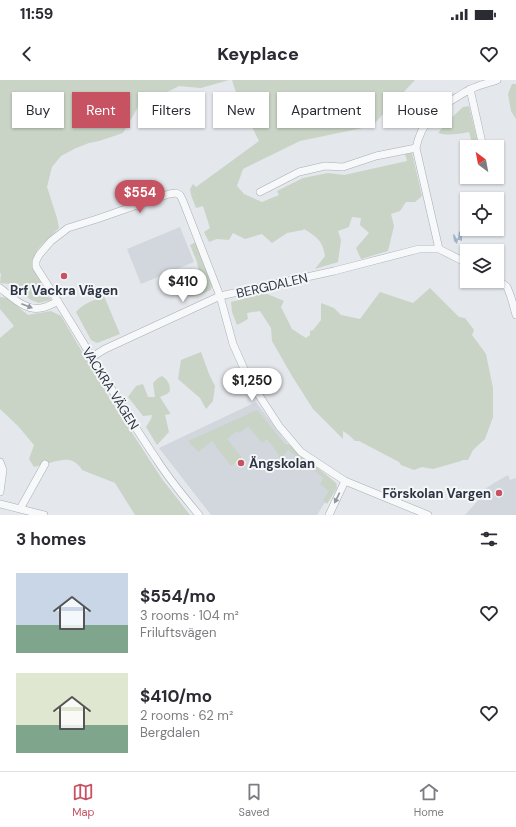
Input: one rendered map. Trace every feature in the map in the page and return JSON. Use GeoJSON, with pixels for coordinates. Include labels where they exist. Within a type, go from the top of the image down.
{"type":"FeatureCollection","features":[{"type":"Feature","properties":{"kind":"street"},"geometry":{"type":"LineString","coordinates":[[460,260],[439,249],[416,148],[418,138],[431,116],[448,102],[470,89],[497,80]]}},
{"type":"Feature","properties":{"kind":"street"},"geometry":{"type":"LineString","coordinates":[[470,89],[481,140]]}},
{"type":"Feature","properties":{"kind":"street"},"geometry":{"type":"LineString","coordinates":[[260,192],[299,172],[325,166],[343,167],[376,156],[416,148]]}},
{"type":"Feature","properties":{"kind":"street","name":"VACKRA VÄGEN"},"geometry":{"type":"LineString","coordinates":[[199,515],[157,460],[36,267],[36,260],[51,241],[68,228],[97,220],[169,194],[176,193],[183,201],[220,296]]}},
{"type":"Feature","properties":{"kind":"street","name":"BERGDALEN"},"geometry":{"type":"LineString","coordinates":[[92,357],[105,349],[220,296],[334,271],[419,249],[439,249]]}},
{"type":"Feature","properties":{"kind":"street"},"geometry":{"type":"LineString","coordinates":[[504,285],[507,287],[511,297],[516,315]]}},
{"type":"Feature","properties":{"kind":"street"},"geometry":{"type":"LineString","coordinates":[[0,288],[16,301],[29,308],[41,308],[58,301]]}},
{"type":"Feature","properties":{"kind":"street"},"geometry":{"type":"LineString","coordinates":[[220,296],[233,344],[249,380],[279,426],[301,452],[345,481],[428,515]]}},
{"type":"Feature","properties":{"kind":"street"},"geometry":{"type":"LineString","coordinates":[[0,462],[3,470],[0,492]]}},
{"type":"Feature","properties":{"kind":"street"},"geometry":{"type":"LineString","coordinates":[[20,509],[45,464]]}},
{"type":"Feature","properties":{"kind":"street"},"geometry":{"type":"LineString","coordinates":[[329,515],[345,481]]}},
{"type":"Feature","properties":{"kind":"street"},"geometry":{"type":"LineString","coordinates":[[0,504],[44,515]]}},
{"type":"Feature","properties":{"kind":"shaded area"},"geometry":{"type":"Polygon","coordinates":[[[180,227],[194,262],[141,284],[127,249],[180,227]]]}},
{"type":"Feature","properties":{"kind":"shaded area","name":"Ängskolan"},"geometry":{"type":"Polygon","coordinates":[[[256,402],[287,443],[337,484],[317,515],[211,515],[159,448],[256,402]]]}},
{"type":"Feature","properties":{"kind":"shaded area","name":"Förskolan Vargen"},"geometry":{"type":"Polygon","coordinates":[[[508,475],[510,480],[516,478],[516,515],[465,515],[483,495],[482,491],[508,475]]]}},
{"type":"Feature","properties":{"kind":"green space"},"geometry":{"type":"Polygon","coordinates":[[[0,80],[229,80],[201,88],[179,86],[167,92],[138,92],[138,107],[130,121],[130,92],[72,92],[72,128],[126,128],[123,133],[76,148],[61,156],[52,167],[47,187],[59,228],[38,249],[34,257],[37,274],[51,300],[39,303],[31,300],[11,284],[0,283],[0,80]]]}},
{"type":"Feature","properties":{"kind":"green space"},"geometry":{"type":"Polygon","coordinates":[[[232,80],[415,80],[404,92],[383,92],[383,114],[375,123],[375,92],[277,92],[277,128],[362,128],[300,141],[243,169],[237,186],[244,194],[262,202],[279,195],[277,191],[303,178],[328,173],[344,175],[407,161],[405,154],[412,153],[422,196],[415,202],[406,202],[400,211],[391,214],[394,226],[388,251],[361,259],[356,248],[369,233],[360,225],[361,218],[352,217],[349,227],[338,231],[341,240],[338,262],[315,269],[325,256],[323,247],[319,240],[304,229],[287,233],[272,243],[262,234],[245,239],[233,233],[229,240],[217,239],[209,242],[204,232],[210,228],[203,206],[196,208],[190,189],[193,184],[196,187],[259,141],[252,128],[269,128],[269,92],[236,92],[232,80]]]}},
{"type":"Feature","properties":{"kind":"green space"},"geometry":{"type":"Polygon","coordinates":[[[512,84],[516,84],[516,119],[511,111],[508,94],[512,84]]]}},
{"type":"Feature","properties":{"kind":"green space"},"geometry":{"type":"Polygon","coordinates":[[[469,106],[477,140],[471,140],[469,132],[449,135],[438,133],[442,128],[452,128],[452,117],[463,107],[469,106]]]}},
{"type":"Feature","properties":{"kind":"green space"},"geometry":{"type":"Polygon","coordinates":[[[196,242],[212,286],[211,290],[197,296],[190,296],[177,290],[177,281],[199,273],[197,262],[190,245],[196,242]]]}},
{"type":"Feature","properties":{"kind":"green space"},"geometry":{"type":"Polygon","coordinates":[[[430,288],[459,317],[465,318],[474,330],[472,335],[486,354],[493,388],[493,417],[485,439],[473,450],[468,460],[463,460],[433,469],[422,467],[414,470],[401,465],[399,462],[359,441],[355,441],[343,431],[343,439],[313,409],[272,341],[271,328],[260,311],[247,313],[248,319],[237,325],[232,312],[231,302],[265,293],[284,301],[281,307],[292,329],[306,338],[310,335],[310,331],[313,330],[321,320],[321,303],[334,308],[341,315],[360,319],[380,292],[413,303],[430,288]]]}},
{"type":"Feature","properties":{"kind":"green space"},"geometry":{"type":"Polygon","coordinates":[[[104,296],[120,334],[97,343],[91,340],[76,312],[85,304],[104,296]]]}},
{"type":"Feature","properties":{"kind":"green space"},"geometry":{"type":"Polygon","coordinates":[[[0,297],[7,298],[28,315],[51,311],[61,316],[110,399],[162,479],[190,515],[135,515],[115,483],[82,470],[75,462],[66,460],[34,467],[29,459],[34,445],[18,426],[0,409],[0,338],[14,326],[0,309],[0,297]]]}},
{"type":"Feature","properties":{"kind":"green space"},"geometry":{"type":"Polygon","coordinates":[[[201,352],[215,386],[213,401],[206,409],[200,398],[178,379],[181,360],[201,352]]]}},
{"type":"Feature","properties":{"kind":"green space"},"geometry":{"type":"Polygon","coordinates":[[[162,376],[169,384],[170,389],[167,394],[160,397],[170,413],[165,415],[169,432],[157,445],[146,427],[152,415],[143,416],[128,397],[136,386],[143,384],[148,397],[155,397],[153,383],[162,376]]]}},
{"type":"Feature","properties":{"kind":"green space"},"geometry":{"type":"Polygon","coordinates":[[[257,410],[284,443],[287,445],[288,444],[336,483],[337,488],[327,504],[323,500],[329,491],[320,484],[324,478],[288,450],[281,459],[267,439],[262,443],[248,426],[239,433],[237,431],[227,439],[242,457],[231,466],[212,441],[198,452],[188,441],[257,410]]]}},
{"type":"Feature","properties":{"kind":"water"},"geometry":{"type":"Polygon","coordinates":[[[459,231],[460,236],[462,236],[462,241],[458,240],[457,244],[454,241],[453,235],[454,234],[457,239],[459,231]]]}},
{"type":"Feature","properties":{"kind":"place","name":"Brf Vackra Vägen"},"geometry":{"type":"Point","coordinates":[64,276]}},
{"type":"Feature","properties":{"kind":"place","name":"Ängskolan"},"geometry":{"type":"Point","coordinates":[241,463]}},
{"type":"Feature","properties":{"kind":"place","name":"Förskolan Vargen"},"geometry":{"type":"Point","coordinates":[499,493]}}]}
